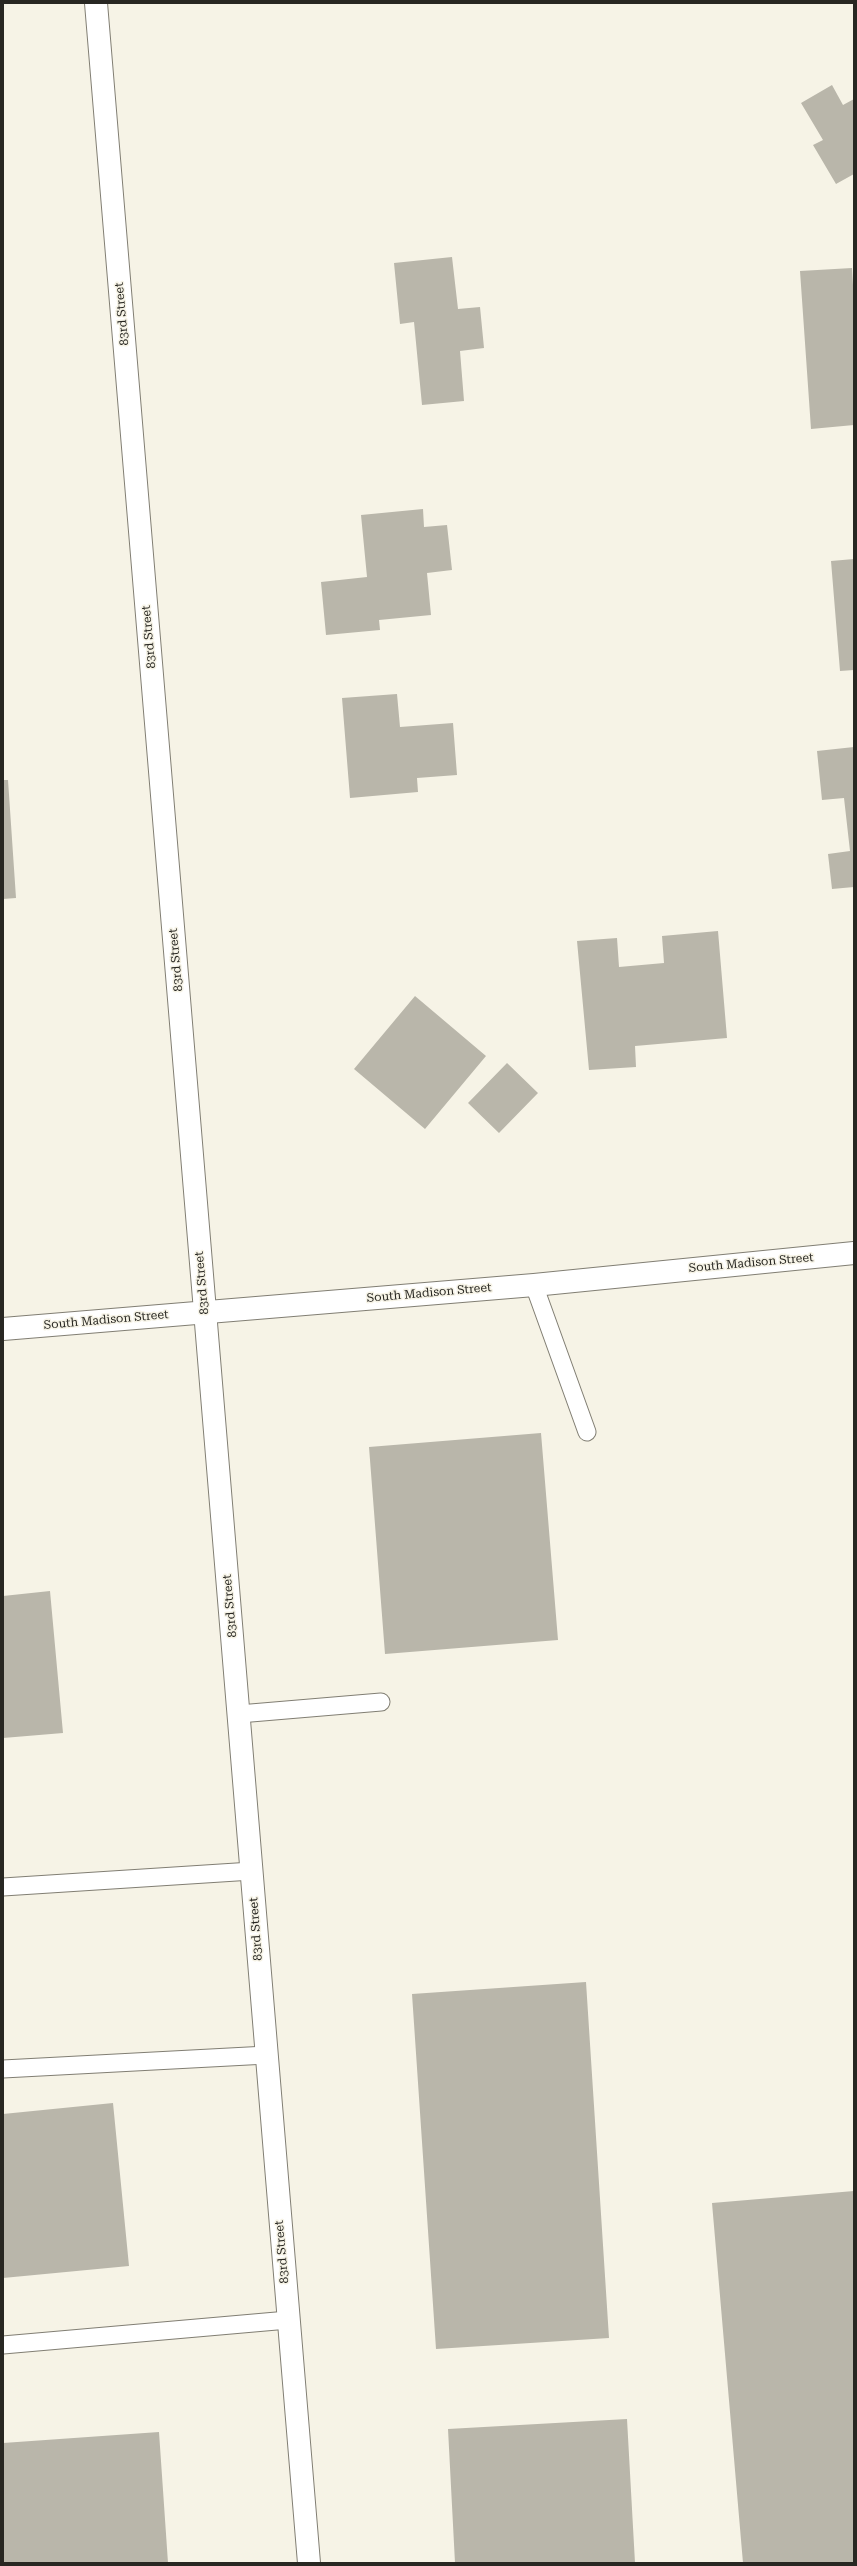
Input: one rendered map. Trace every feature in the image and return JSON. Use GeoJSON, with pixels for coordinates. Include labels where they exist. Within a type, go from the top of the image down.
{"type":"FeatureCollection","features":[{"type":"Feature","properties":{"kind":"street","name":"83rd Street"},"geometry":{"type":"LineString","coordinates":[[96,3],[309,2563]]}},
{"type":"Feature","properties":{"kind":"street","name":"South Madison Street"},"geometry":{"type":"LineString","coordinates":[[3,1329],[205,1311],[534,1285],[854,1253]]}},
{"type":"Feature","properties":{"kind":"lane"},"geometry":{"type":"LineString","coordinates":[[534,1285],[587,1432]]}},
{"type":"Feature","properties":{"kind":"lane"},"geometry":{"type":"LineString","coordinates":[[239,1714],[381,1702]]}},
{"type":"Feature","properties":{"kind":"lane"},"geometry":{"type":"LineString","coordinates":[[3,1887],[252,1871]]}},
{"type":"Feature","properties":{"kind":"lane"},"geometry":{"type":"LineString","coordinates":[[3,2069],[267,2055]]}},
{"type":"Feature","properties":{"kind":"lane"},"geometry":{"type":"LineString","coordinates":[[3,2345],[288,2320]]}},
{"type":"Feature","properties":{"kind":"building"},"geometry":{"type":"Polygon","coordinates":[[[832,85],[843,105],[854,99],[854,174],[836,184],[813,145],[823,140],[801,103],[832,85]]]}},
{"type":"Feature","properties":{"kind":"building"},"geometry":{"type":"Polygon","coordinates":[[[452,257],[458,309],[480,307],[484,348],[460,351],[464,401],[422,405],[414,322],[400,324],[394,263],[452,257]]]}},
{"type":"Feature","properties":{"kind":"building"},"geometry":{"type":"Polygon","coordinates":[[[852,268],[854,302],[854,425],[811,429],[800,271],[852,268]]]}},
{"type":"Feature","properties":{"kind":"building"},"geometry":{"type":"Polygon","coordinates":[[[423,509],[424,527],[447,525],[452,570],[427,573],[431,615],[379,620],[380,630],[326,635],[321,582],[367,577],[361,515],[423,509]]]}},
{"type":"Feature","properties":{"kind":"building"},"geometry":{"type":"Polygon","coordinates":[[[854,559],[854,670],[840,671],[831,561],[854,559]]]}},
{"type":"Feature","properties":{"kind":"building"},"geometry":{"type":"Polygon","coordinates":[[[397,694],[400,727],[453,723],[457,775],[417,778],[418,792],[350,798],[342,698],[397,694]]]}},
{"type":"Feature","properties":{"kind":"building"},"geometry":{"type":"Polygon","coordinates":[[[854,747],[854,887],[832,889],[828,854],[850,851],[844,798],[822,800],[817,751],[854,747]]]}},
{"type":"Feature","properties":{"kind":"building"},"geometry":{"type":"Polygon","coordinates":[[[3,780],[8,780],[16,898],[3,899],[3,780]]]}},
{"type":"Feature","properties":{"kind":"building"},"geometry":{"type":"Polygon","coordinates":[[[718,931],[727,1038],[635,1046],[636,1067],[589,1070],[577,941],[617,938],[619,967],[664,963],[662,936],[718,931]]]}},
{"type":"Feature","properties":{"kind":"building"},"geometry":{"type":"Polygon","coordinates":[[[415,996],[486,1056],[425,1129],[354,1069],[415,996]]]}},
{"type":"Feature","properties":{"kind":"building"},"geometry":{"type":"Polygon","coordinates":[[[507,1063],[538,1093],[499,1133],[468,1103],[507,1063]]]}},
{"type":"Feature","properties":{"kind":"building"},"geometry":{"type":"Polygon","coordinates":[[[541,1433],[558,1640],[385,1654],[369,1447],[541,1433]]]}},
{"type":"Feature","properties":{"kind":"building"},"geometry":{"type":"Polygon","coordinates":[[[50,1591],[63,1733],[3,1738],[3,1596],[50,1591]]]}},
{"type":"Feature","properties":{"kind":"building"},"geometry":{"type":"Polygon","coordinates":[[[586,1982],[609,2338],[436,2349],[412,1994],[586,1982]]]}},
{"type":"Feature","properties":{"kind":"building"},"geometry":{"type":"Polygon","coordinates":[[[113,2103],[129,2266],[3,2278],[3,2114],[113,2103]]]}},
{"type":"Feature","properties":{"kind":"building"},"geometry":{"type":"Polygon","coordinates":[[[854,2191],[854,2563],[743,2563],[712,2203],[854,2191]]]}},
{"type":"Feature","properties":{"kind":"building"},"geometry":{"type":"Polygon","coordinates":[[[627,2419],[635,2563],[455,2563],[448,2429],[627,2419]]]}},
{"type":"Feature","properties":{"kind":"building"},"geometry":{"type":"Polygon","coordinates":[[[159,2432],[168,2563],[3,2563],[3,2443],[159,2432]]]}}]}
